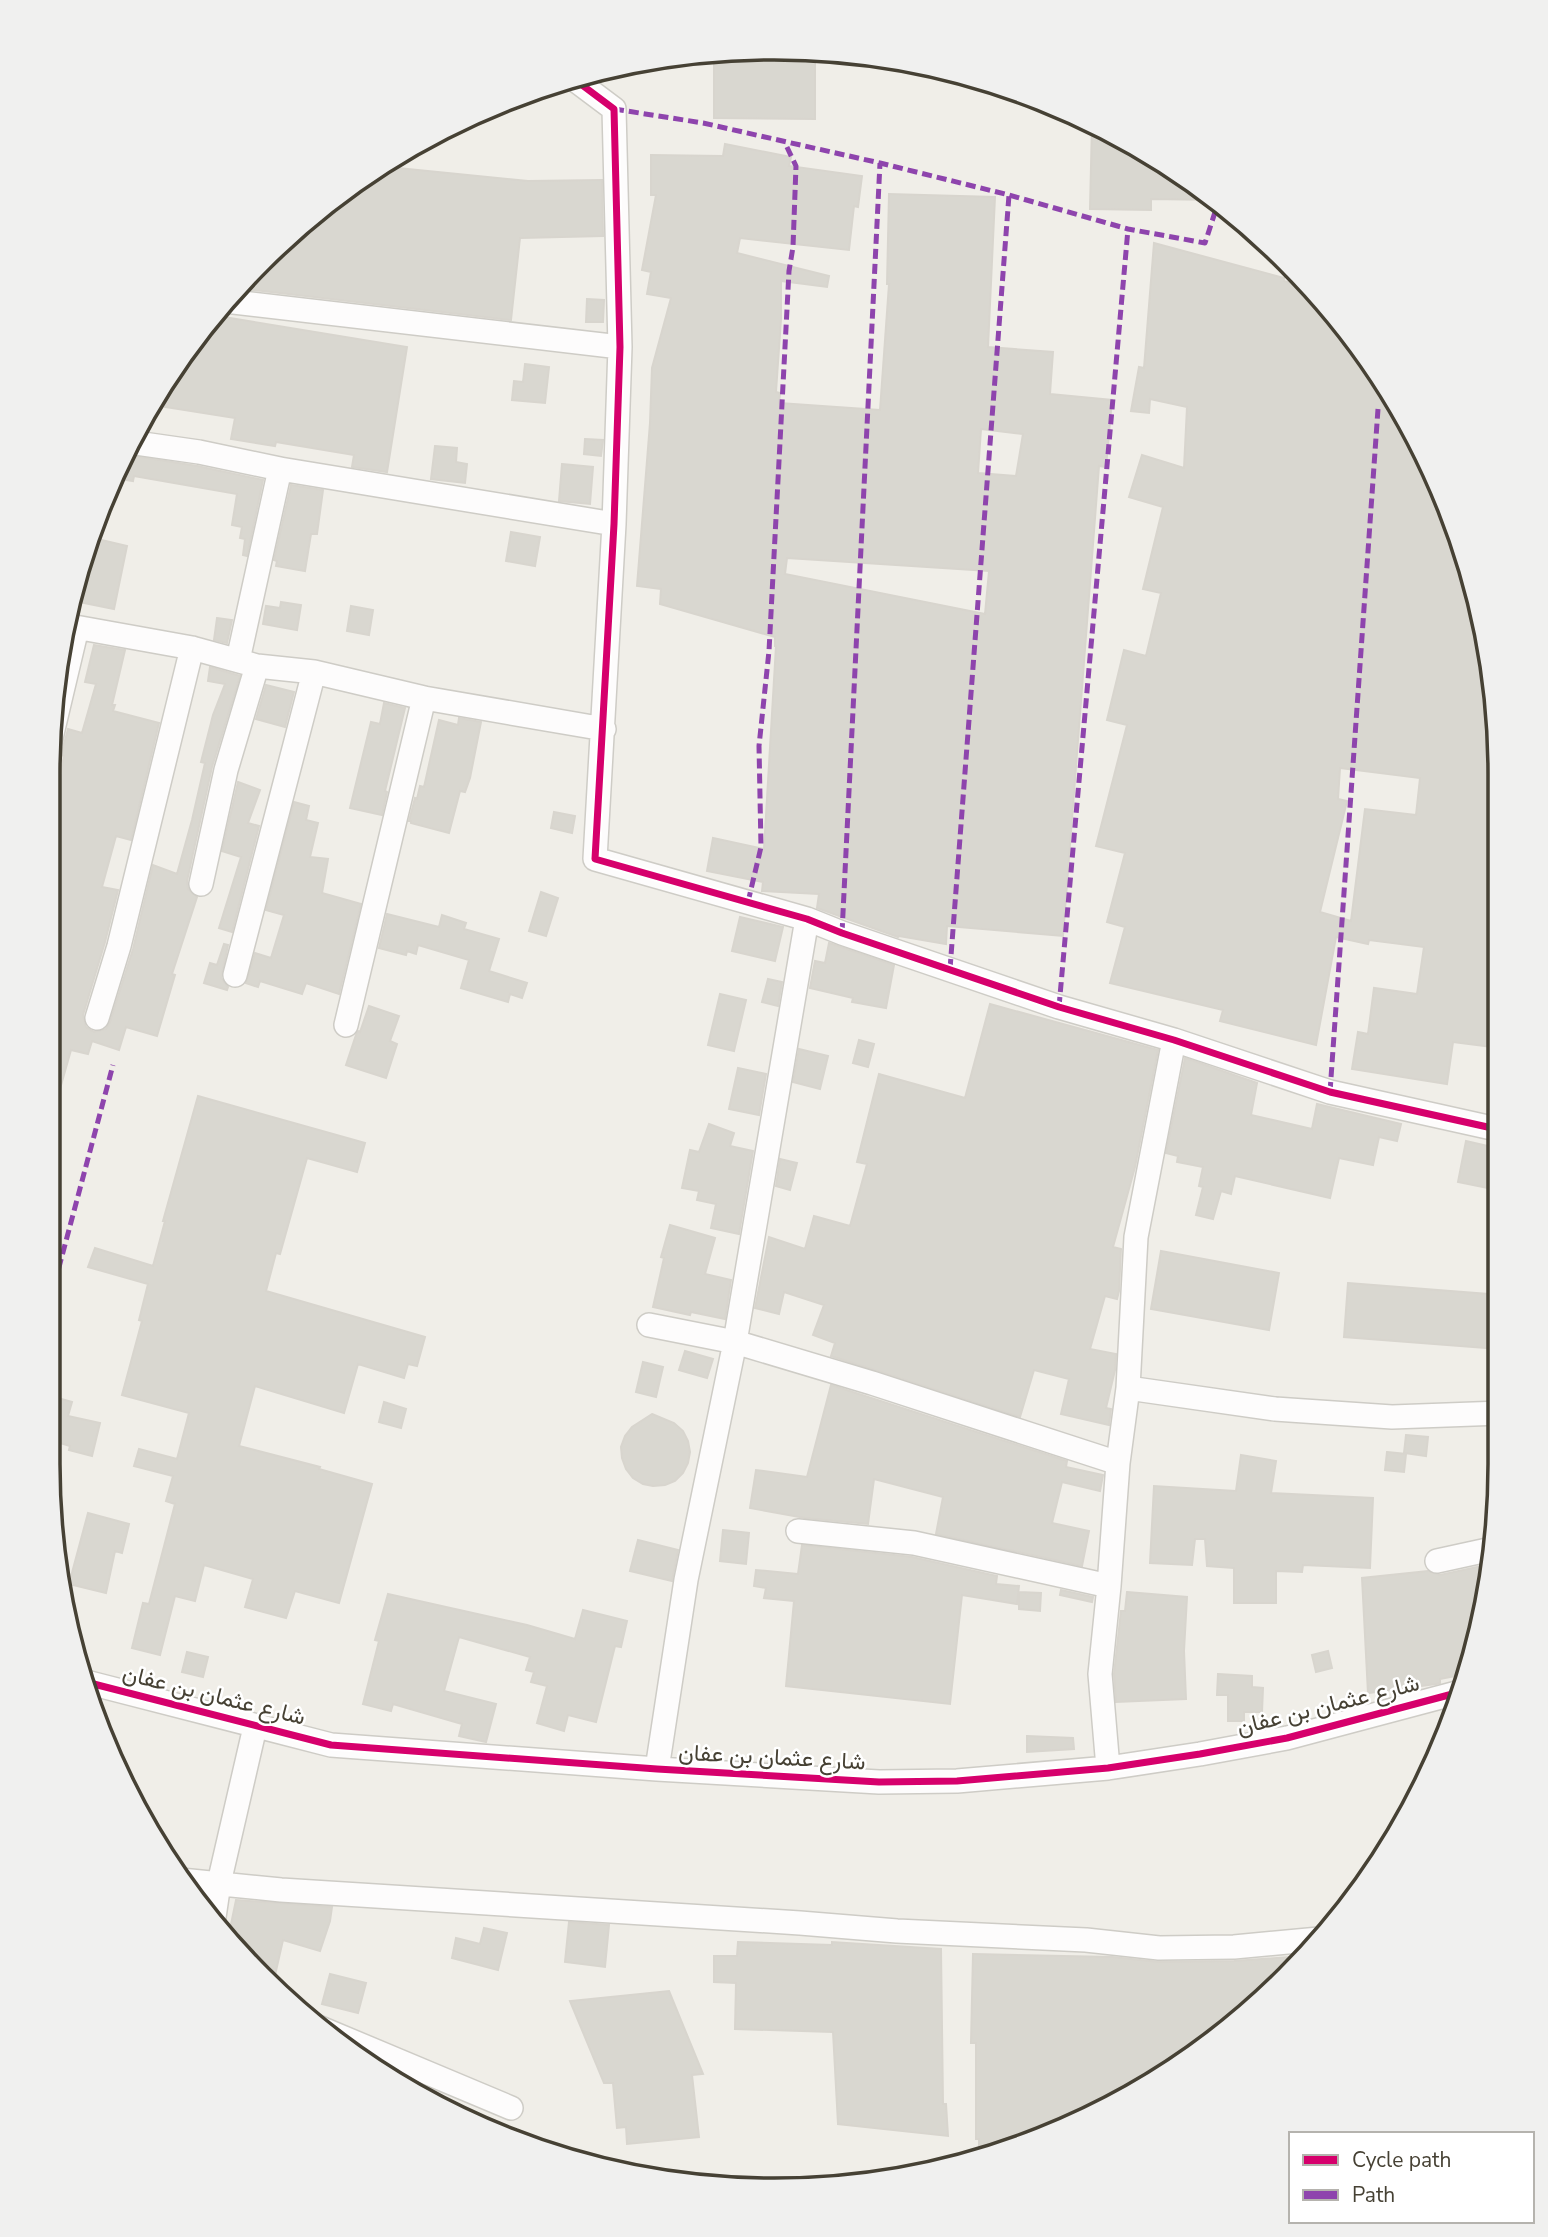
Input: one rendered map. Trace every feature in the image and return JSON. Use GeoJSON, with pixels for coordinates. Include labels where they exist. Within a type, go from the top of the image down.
{"type":"FeatureCollection","features":[{"type":"Feature","properties":{"kind":"street"},"geometry":{"type":"LineString","coordinates":[[583,86],[614,109],[620,347],[604,729],[595,859],[807,919],[1059,1007],[1174,1040],[1330,1092],[1489,1127]]}},
{"type":"Feature","properties":{"kind":"street"},"geometry":{"type":"LineString","coordinates":[[238,302],[620,347]]}},
{"type":"Feature","properties":{"kind":"street"},"geometry":{"type":"LineString","coordinates":[[141,444],[614,524]]}},
{"type":"Feature","properties":{"kind":"street"},"geometry":{"type":"LineString","coordinates":[[201,884],[247,663],[280,469]]}},
{"type":"Feature","properties":{"kind":"street"},"geometry":{"type":"LineString","coordinates":[[75,628],[192,648],[247,663],[314,672],[424,698],[604,729]]}},
{"type":"Feature","properties":{"kind":"street"},"geometry":{"type":"LineString","coordinates":[[97,1018],[119,946],[192,648]]}},
{"type":"Feature","properties":{"kind":"street"},"geometry":{"type":"LineString","coordinates":[[235,975],[314,672]]}},
{"type":"Feature","properties":{"kind":"street"},"geometry":{"type":"LineString","coordinates":[[346,1026],[424,698]]}},
{"type":"Feature","properties":{"kind":"street"},"geometry":{"type":"LineString","coordinates":[[657,1769],[686,1580],[736,1342],[807,919]]}},
{"type":"Feature","properties":{"kind":"street"},"geometry":{"type":"LineString","coordinates":[[1108,1768],[1100,1674],[1118,1463],[1128,1388],[1136,1237],[1174,1040]]}},
{"type":"Feature","properties":{"kind":"street"},"geometry":{"type":"LineString","coordinates":[[649,1325],[736,1342],[1118,1463]]}},
{"type":"Feature","properties":{"kind":"street"},"geometry":{"type":"LineString","coordinates":[[1128,1388],[1275,1409],[1392,1417],[1489,1413]]}},
{"type":"Feature","properties":{"kind":"street"},"geometry":{"type":"LineString","coordinates":[[798,1531],[914,1543],[1109,1586]]}},
{"type":"Feature","properties":{"kind":"street"},"geometry":{"type":"LineString","coordinates":[[1437,1561],[1483,1551]]}},
{"type":"Feature","properties":{"kind":"street","name":"شارع عثمان بن عفان"},"geometry":{"type":"LineString","coordinates":[[94,1684],[331,1745],[879,1782],[957,1781],[1108,1768],[1287,1738],[1450,1695]]}},
{"type":"Feature","properties":{"kind":"street"},"geometry":{"type":"LineString","coordinates":[[215,1908],[255,1727]]}},
{"type":"Feature","properties":{"kind":"street"},"geometry":{"type":"LineString","coordinates":[[195,1881],[281,1890],[897,1931],[1086,1940],[1159,1948],[1234,1947],[1305,1940]]}},
{"type":"Feature","properties":{"kind":"street"},"geometry":{"type":"LineString","coordinates":[[362,2046],[511,2108]]}},
{"type":"Feature","properties":{"kind":"building"},"geometry":{"type":"Polygon","coordinates":[[[815,61],[815,119],[714,118],[714,62],[815,61]]]}},
{"type":"Feature","properties":{"kind":"building"},"geometry":{"type":"Polygon","coordinates":[[[1092,134],[1131,155],[1199,200],[1151,199],[1151,210],[1090,209],[1092,134]]]}},
{"type":"Feature","properties":{"kind":"building"},"geometry":{"type":"Polygon","coordinates":[[[725,144],[791,157],[789,166],[862,176],[858,207],[854,206],[849,250],[740,238],[737,253],[829,276],[827,287],[781,281],[776,392],[780,393],[779,403],[880,410],[889,284],[889,194],[995,197],[988,347],[1053,352],[1050,394],[1112,400],[1106,467],[1099,466],[1063,936],[947,926],[946,944],[898,937],[817,908],[819,894],[762,891],[763,882],[707,871],[713,838],[764,849],[776,646],[775,637],[660,604],[661,589],[637,586],[652,368],[671,298],[647,294],[651,272],[642,270],[656,195],[651,195],[651,155],[723,156],[725,144]],[[981,429],[978,473],[1016,476],[1023,434],[981,429]],[[787,558],[785,574],[985,614],[989,571],[787,558]]]}},
{"type":"Feature","properties":{"kind":"building"},"geometry":{"type":"Polygon","coordinates":[[[396,168],[528,181],[602,180],[603,236],[520,238],[511,320],[250,290],[303,237],[339,207],[396,168]]]}},
{"type":"Feature","properties":{"kind":"building"},"geometry":{"type":"Polygon","coordinates":[[[1154,243],[1284,278],[1284,281],[1293,284],[1311,303],[1368,377],[1415,458],[1434,501],[1451,544],[1475,635],[1487,727],[1489,774],[1489,1046],[1453,1042],[1447,1084],[1352,1069],[1358,1032],[1368,1034],[1374,988],[1417,994],[1424,947],[1369,940],[1368,944],[1336,937],[1316,1045],[1220,1021],[1223,1010],[1110,983],[1125,927],[1107,922],[1125,853],[1096,846],[1127,725],[1107,720],[1124,650],[1146,656],[1161,593],[1143,589],[1163,507],[1129,497],[1142,455],[1184,468],[1187,407],[1150,399],[1149,413],[1131,411],[1139,367],[1144,368],[1154,243]],[[1340,768],[1338,799],[1347,801],[1320,912],[1351,921],[1365,809],[1416,815],[1420,778],[1340,768]]]}},
{"type":"Feature","properties":{"kind":"building"},"geometry":{"type":"Polygon","coordinates":[[[587,299],[604,300],[603,322],[586,322],[587,299]]]}},
{"type":"Feature","properties":{"kind":"building"},"geometry":{"type":"Polygon","coordinates":[[[225,317],[407,347],[387,472],[352,467],[354,455],[276,442],[275,446],[231,439],[235,418],[165,407],[166,399],[180,377],[225,317]]]}},
{"type":"Feature","properties":{"kind":"building"},"geometry":{"type":"Polygon","coordinates":[[[525,364],[549,367],[545,403],[512,400],[514,381],[523,382],[525,364]]]}},
{"type":"Feature","properties":{"kind":"building"},"geometry":{"type":"Polygon","coordinates":[[[585,439],[603,440],[601,456],[584,454],[585,439]]]}},
{"type":"Feature","properties":{"kind":"building"},"geometry":{"type":"Polygon","coordinates":[[[435,446],[457,448],[456,462],[467,464],[465,483],[431,479],[435,446]]]}},
{"type":"Feature","properties":{"kind":"building"},"geometry":{"type":"Polygon","coordinates":[[[134,456],[263,480],[247,556],[243,555],[245,539],[240,538],[242,527],[232,525],[237,494],[134,476],[133,481],[124,480],[134,456]]]}},
{"type":"Feature","properties":{"kind":"building"},"geometry":{"type":"Polygon","coordinates":[[[562,464],[593,467],[590,504],[559,501],[562,464]]]}},
{"type":"Feature","properties":{"kind":"building"},"geometry":{"type":"Polygon","coordinates":[[[291,485],[323,490],[317,534],[311,534],[305,571],[276,566],[277,561],[274,560],[291,485]]]}},
{"type":"Feature","properties":{"kind":"building"},"geometry":{"type":"Polygon","coordinates":[[[511,532],[540,537],[535,566],[506,561],[511,532]]]}},
{"type":"Feature","properties":{"kind":"building"},"geometry":{"type":"Polygon","coordinates":[[[99,539],[127,546],[114,609],[81,602],[99,539]]]}},
{"type":"Feature","properties":{"kind":"building"},"geometry":{"type":"Polygon","coordinates":[[[281,602],[301,605],[297,630],[263,624],[266,606],[280,608],[281,602]]]}},
{"type":"Feature","properties":{"kind":"building"},"geometry":{"type":"Polygon","coordinates":[[[351,606],[373,610],[369,635],[347,631],[351,606]]]}},
{"type":"Feature","properties":{"kind":"building"},"geometry":{"type":"Polygon","coordinates":[[[217,618],[232,620],[227,643],[214,640],[217,618]]]}},
{"type":"Feature","properties":{"kind":"building"},"geometry":{"type":"Polygon","coordinates":[[[94,645],[125,650],[112,705],[115,705],[113,711],[159,723],[131,840],[116,836],[102,887],[118,890],[83,1015],[86,1027],[94,1032],[106,1029],[110,1022],[133,949],[153,865],[177,874],[205,763],[201,762],[213,715],[225,684],[208,681],[210,667],[240,676],[212,767],[187,881],[188,889],[197,897],[172,974],[175,975],[157,1036],[126,1027],[119,1050],[92,1041],[88,1054],[71,1050],[59,1092],[59,780],[64,756],[61,755],[68,729],[82,733],[96,684],[85,682],[94,645]]]}},
{"type":"Feature","properties":{"kind":"building"},"geometry":{"type":"Polygon","coordinates":[[[266,685],[294,692],[285,727],[256,719],[266,685]]]}},
{"type":"Feature","properties":{"kind":"building"},"geometry":{"type":"Polygon","coordinates":[[[384,703],[405,708],[385,791],[387,792],[382,815],[350,808],[371,722],[380,724],[384,703]]]}},
{"type":"Feature","properties":{"kind":"building"},"geometry":{"type":"Polygon","coordinates":[[[459,718],[481,722],[470,778],[465,792],[460,791],[449,833],[411,823],[409,821],[415,798],[417,799],[420,786],[424,787],[439,720],[458,725],[459,718]]]}},
{"type":"Feature","properties":{"kind":"building"},"geometry":{"type":"Polygon","coordinates":[[[238,782],[260,790],[248,823],[259,826],[232,932],[219,928],[241,857],[222,851],[238,782]]]}},
{"type":"Feature","properties":{"kind":"building"},"geometry":{"type":"Polygon","coordinates":[[[294,802],[309,806],[306,820],[318,823],[310,857],[328,859],[322,893],[361,904],[339,994],[306,983],[302,994],[260,981],[258,987],[246,983],[255,953],[271,958],[284,915],[266,910],[294,802]]]}},
{"type":"Feature","properties":{"kind":"building"},"geometry":{"type":"Polygon","coordinates":[[[554,812],[575,816],[572,833],[551,828],[554,812]]]}},
{"type":"Feature","properties":{"kind":"building"},"geometry":{"type":"Polygon","coordinates":[[[541,892],[558,898],[546,936],[529,931],[541,892]]]}},
{"type":"Feature","properties":{"kind":"building"},"geometry":{"type":"Polygon","coordinates":[[[387,914],[439,927],[442,915],[466,923],[464,929],[499,939],[489,971],[527,983],[522,998],[510,994],[508,1002],[461,988],[469,960],[418,945],[416,954],[407,951],[406,955],[379,948],[387,914]]]}},
{"type":"Feature","properties":{"kind":"building"},"geometry":{"type":"Polygon","coordinates":[[[740,917],[783,927],[775,961],[732,951],[740,917]]]}},
{"type":"Feature","properties":{"kind":"building"},"geometry":{"type":"Polygon","coordinates":[[[829,943],[894,965],[886,1008],[852,1002],[853,998],[810,988],[815,961],[825,963],[829,943]]]}},
{"type":"Feature","properties":{"kind":"building"},"geometry":{"type":"Polygon","coordinates":[[[224,944],[228,945],[221,978],[228,987],[227,990],[204,983],[210,963],[217,965],[224,944]]]}},
{"type":"Feature","properties":{"kind":"building"},"geometry":{"type":"Polygon","coordinates":[[[768,979],[782,982],[778,1006],[762,1002],[768,979]]]}},
{"type":"Feature","properties":{"kind":"building"},"geometry":{"type":"Polygon","coordinates":[[[720,994],[746,1000],[734,1051],[708,1045],[720,994]]]}},
{"type":"Feature","properties":{"kind":"building"},"geometry":{"type":"Polygon","coordinates":[[[990,1004],[1158,1050],[1135,1167],[1113,1247],[1121,1249],[1119,1291],[1117,1299],[1105,1296],[1090,1349],[1116,1354],[1106,1408],[1111,1409],[1109,1425],[1061,1414],[1069,1379],[1034,1370],[1020,1417],[831,1356],[835,1343],[813,1335],[824,1305],[784,1292],[779,1314],[755,1308],[769,1237],[805,1249],[814,1216],[850,1226],[867,1164],[857,1162],[879,1074],[965,1098],[990,1004]]]}},
{"type":"Feature","properties":{"kind":"building"},"geometry":{"type":"Polygon","coordinates":[[[369,1006],[399,1016],[390,1041],[397,1044],[386,1078],[346,1065],[369,1006]]]}},
{"type":"Feature","properties":{"kind":"building"},"geometry":{"type":"Polygon","coordinates":[[[859,1040],[874,1044],[868,1067],[853,1063],[859,1040]]]}},
{"type":"Feature","properties":{"kind":"building"},"geometry":{"type":"Polygon","coordinates":[[[799,1049],[828,1056],[820,1089],[793,1082],[799,1049]]]}},
{"type":"Feature","properties":{"kind":"building"},"geometry":{"type":"Polygon","coordinates":[[[1185,1058],[1257,1083],[1251,1115],[1312,1129],[1317,1104],[1401,1124],[1397,1141],[1379,1137],[1373,1165],[1339,1158],[1330,1198],[1235,1176],[1231,1194],[1221,1191],[1213,1219],[1196,1215],[1203,1187],[1199,1186],[1203,1167],[1177,1162],[1178,1156],[1166,1153],[1185,1058]]]}},
{"type":"Feature","properties":{"kind":"building"},"geometry":{"type":"Polygon","coordinates":[[[738,1068],[766,1074],[759,1115],[729,1109],[738,1068]]]}},
{"type":"Feature","properties":{"kind":"building"},"geometry":{"type":"Polygon","coordinates":[[[198,1096],[365,1143],[357,1172],[307,1158],[280,1254],[276,1253],[266,1291],[425,1337],[417,1366],[408,1364],[404,1378],[358,1364],[344,1413],[255,1386],[239,1446],[372,1484],[339,1603],[295,1591],[286,1618],[245,1607],[253,1579],[204,1565],[195,1601],[175,1596],[160,1655],[132,1648],[143,1603],[149,1604],[175,1504],[166,1501],[173,1476],[134,1466],[139,1449],[177,1459],[189,1413],[122,1395],[142,1321],[139,1320],[148,1284],[88,1267],[95,1248],[153,1266],[198,1096]]]}},
{"type":"Feature","properties":{"kind":"building"},"geometry":{"type":"Polygon","coordinates":[[[709,1124],[734,1133],[730,1146],[753,1151],[739,1234],[711,1228],[716,1204],[697,1200],[699,1191],[682,1188],[690,1150],[699,1152],[709,1124]]]}},
{"type":"Feature","properties":{"kind":"building"},"geometry":{"type":"Polygon","coordinates":[[[1466,1141],[1489,1146],[1489,1188],[1458,1182],[1466,1141]]]}},
{"type":"Feature","properties":{"kind":"building"},"geometry":{"type":"Polygon","coordinates":[[[780,1159],[797,1163],[790,1190],[776,1186],[780,1159]]]}},
{"type":"Feature","properties":{"kind":"building"},"geometry":{"type":"Polygon","coordinates":[[[670,1225],[715,1238],[705,1274],[731,1280],[725,1319],[653,1307],[664,1258],[661,1257],[670,1225]]]}},
{"type":"Feature","properties":{"kind":"building"},"geometry":{"type":"Polygon","coordinates":[[[1161,1251],[1279,1273],[1269,1330],[1151,1309],[1161,1251]]]}},
{"type":"Feature","properties":{"kind":"building"},"geometry":{"type":"Polygon","coordinates":[[[1348,1283],[1489,1294],[1489,1348],[1344,1337],[1348,1283]]]}},
{"type":"Feature","properties":{"kind":"building"},"geometry":{"type":"Polygon","coordinates":[[[685,1351],[713,1359],[707,1378],[679,1370],[685,1351]]]}},
{"type":"Feature","properties":{"kind":"building"},"geometry":{"type":"Polygon","coordinates":[[[643,1362],[663,1367],[656,1397],[636,1392],[643,1362]]]}},
{"type":"Feature","properties":{"kind":"building"},"geometry":{"type":"Polygon","coordinates":[[[831,1385],[1067,1461],[1066,1467],[1103,1475],[1100,1491],[1062,1482],[1052,1523],[1089,1531],[1082,1566],[936,1534],[943,1497],[874,1479],[868,1524],[805,1518],[750,1508],[756,1470],[807,1477],[831,1385]]]}},
{"type":"Feature","properties":{"kind":"building"},"geometry":{"type":"Polygon","coordinates":[[[59,1398],[72,1402],[68,1416],[100,1423],[92,1456],[69,1450],[70,1446],[59,1443],[59,1398]]]}},
{"type":"Feature","properties":{"kind":"building"},"geometry":{"type":"Polygon","coordinates":[[[384,1402],[406,1409],[401,1428],[379,1422],[384,1402]]]}},
{"type":"Feature","properties":{"kind":"building"},"geometry":{"type":"Polygon","coordinates":[[[652,1414],[674,1423],[683,1431],[688,1441],[690,1452],[683,1473],[675,1481],[665,1485],[643,1484],[633,1478],[622,1458],[621,1447],[625,1436],[632,1427],[652,1414]]]}},
{"type":"Feature","properties":{"kind":"building"},"geometry":{"type":"Polygon","coordinates":[[[1406,1435],[1428,1437],[1426,1456],[1404,1453],[1406,1435]]]}},
{"type":"Feature","properties":{"kind":"building"},"geometry":{"type":"Polygon","coordinates":[[[1387,1452],[1406,1454],[1404,1472],[1385,1470],[1387,1452]]]}},
{"type":"Feature","properties":{"kind":"building"},"geometry":{"type":"Polygon","coordinates":[[[1241,1455],[1276,1461],[1271,1493],[1373,1498],[1370,1568],[1303,1565],[1302,1572],[1276,1571],[1276,1603],[1234,1603],[1234,1568],[1207,1566],[1205,1539],[1195,1539],[1192,1565],[1150,1563],[1154,1486],[1236,1491],[1241,1455]]]}},
{"type":"Feature","properties":{"kind":"building"},"geometry":{"type":"Polygon","coordinates":[[[88,1513],[129,1524],[122,1553],[115,1551],[106,1593],[70,1584],[88,1513]]]}},
{"type":"Feature","properties":{"kind":"building"},"geometry":{"type":"Polygon","coordinates":[[[723,1530],[749,1533],[746,1564],[720,1561],[723,1530]]]}},
{"type":"Feature","properties":{"kind":"building"},"geometry":{"type":"Polygon","coordinates":[[[638,1540],[678,1550],[672,1581],[630,1571],[638,1540]]]}},
{"type":"Feature","properties":{"kind":"building"},"geometry":{"type":"Polygon","coordinates":[[[802,1545],[912,1557],[997,1576],[996,1584],[1019,1586],[1017,1604],[962,1595],[950,1704],[786,1686],[794,1601],[764,1598],[766,1588],[754,1586],[756,1570],[798,1574],[802,1545]]]}},
{"type":"Feature","properties":{"kind":"building"},"geometry":{"type":"Polygon","coordinates":[[[1480,1566],[1475,1602],[1456,1676],[1440,1679],[1440,1683],[1436,1684],[1368,1693],[1362,1578],[1428,1571],[1440,1575],[1480,1566]]]}},
{"type":"Feature","properties":{"kind":"building"},"geometry":{"type":"Polygon","coordinates":[[[1061,1590],[1093,1597],[1092,1602],[1060,1595],[1061,1590]]]}},
{"type":"Feature","properties":{"kind":"building"},"geometry":{"type":"Polygon","coordinates":[[[1019,1592],[1041,1593],[1040,1611],[1019,1609],[1019,1592]]]}},
{"type":"Feature","properties":{"kind":"building"},"geometry":{"type":"Polygon","coordinates":[[[1127,1592],[1187,1597],[1184,1651],[1186,1699],[1116,1702],[1114,1674],[1121,1611],[1125,1611],[1127,1592]]]}},
{"type":"Feature","properties":{"kind":"building"},"geometry":{"type":"Polygon","coordinates":[[[388,1594],[527,1625],[575,1639],[583,1610],[627,1621],[621,1647],[615,1646],[596,1722],[568,1715],[564,1731],[537,1723],[547,1686],[531,1682],[534,1672],[526,1670],[530,1657],[459,1637],[444,1691],[496,1704],[486,1742],[459,1736],[462,1724],[393,1704],[391,1711],[363,1704],[379,1641],[375,1640],[388,1594]]]}},
{"type":"Feature","properties":{"kind":"building"},"geometry":{"type":"Polygon","coordinates":[[[1328,1651],[1332,1668],[1316,1672],[1312,1655],[1328,1651]]]}},
{"type":"Feature","properties":{"kind":"building"},"geometry":{"type":"Polygon","coordinates":[[[187,1652],[208,1657],[203,1677],[182,1672],[187,1652]]]}},
{"type":"Feature","properties":{"kind":"building"},"geometry":{"type":"Polygon","coordinates":[[[1218,1674],[1252,1676],[1252,1687],[1263,1688],[1262,1712],[1244,1712],[1244,1721],[1228,1721],[1228,1695],[1217,1695],[1218,1674]]]}},
{"type":"Feature","properties":{"kind":"building"},"geometry":{"type":"Polygon","coordinates":[[[1027,1736],[1073,1738],[1074,1749],[1027,1752],[1027,1736]]]}},
{"type":"Feature","properties":{"kind":"building"},"geometry":{"type":"Polygon","coordinates":[[[236,1900],[332,1907],[320,1951],[283,1940],[275,1974],[231,1926],[236,1900]]]}},
{"type":"Feature","properties":{"kind":"building"},"geometry":{"type":"Polygon","coordinates":[[[569,1922],[609,1925],[605,1967],[565,1962],[569,1922]]]}},
{"type":"Feature","properties":{"kind":"building"},"geometry":{"type":"Polygon","coordinates":[[[484,1928],[507,1933],[498,1970],[452,1958],[456,1938],[480,1944],[484,1928]]]}},
{"type":"Feature","properties":{"kind":"building"},"geometry":{"type":"Polygon","coordinates":[[[738,1942],[832,1945],[832,1942],[941,1949],[943,2104],[946,2104],[948,2136],[838,2124],[833,2032],[735,2029],[736,1983],[714,1982],[714,1956],[737,1956],[738,1942]]]}},
{"type":"Feature","properties":{"kind":"building"},"geometry":{"type":"Polygon","coordinates":[[[973,1954],[1112,1957],[1159,1962],[1289,1957],[1209,2030],[1131,2082],[1047,2123],[979,2147],[979,2139],[976,2139],[976,2043],[971,2043],[973,1954]]]}},
{"type":"Feature","properties":{"kind":"building"},"geometry":{"type":"Polygon","coordinates":[[[330,1974],[366,1983],[358,2013],[322,2004],[330,1974]]]}},
{"type":"Feature","properties":{"kind":"building"},"geometry":{"type":"Polygon","coordinates":[[[669,1991],[703,2074],[692,2075],[699,2137],[627,2144],[626,2127],[617,2128],[613,2083],[604,2083],[570,2001],[669,1991]]]}},
{"type":"Feature","properties":{"kind":"marked path"},"geometry":{"type":"LineString","coordinates":[[614,109],[703,123],[880,163],[1009,195],[1128,229],[1205,243],[1215,212]]}},
{"type":"Feature","properties":{"kind":"marked path"},"geometry":{"type":"LineString","coordinates":[[748,902],[761,847],[759,746],[769,651],[789,271],[793,247],[796,166],[785,143]]}},
{"type":"Feature","properties":{"kind":"marked path"},"geometry":{"type":"LineString","coordinates":[[842,933],[880,163]]}},
{"type":"Feature","properties":{"kind":"marked path"},"geometry":{"type":"LineString","coordinates":[[950,969],[1009,195]]}},
{"type":"Feature","properties":{"kind":"marked path"},"geometry":{"type":"LineString","coordinates":[[1059,1007],[1128,229]]}},
{"type":"Feature","properties":{"kind":"marked path"},"geometry":{"type":"LineString","coordinates":[[1330,1092],[1378,409]]}},
{"type":"Feature","properties":{"kind":"marked path"},"geometry":{"type":"LineString","coordinates":[[59,1267],[113,1065]]}},
{"type":"Feature","properties":{"kind":"cycle path"},"geometry":{"type":"LineString","coordinates":[[583,86],[614,109],[620,347],[614,524],[595,859],[807,919],[1059,1007],[1174,1040],[1330,1092],[1489,1127]]}},
{"type":"Feature","properties":{"kind":"cycle path"},"geometry":{"type":"LineString","coordinates":[[94,1684],[331,1745],[879,1782],[957,1781],[1108,1768],[1200,1754],[1287,1738],[1450,1695]]}}]}
